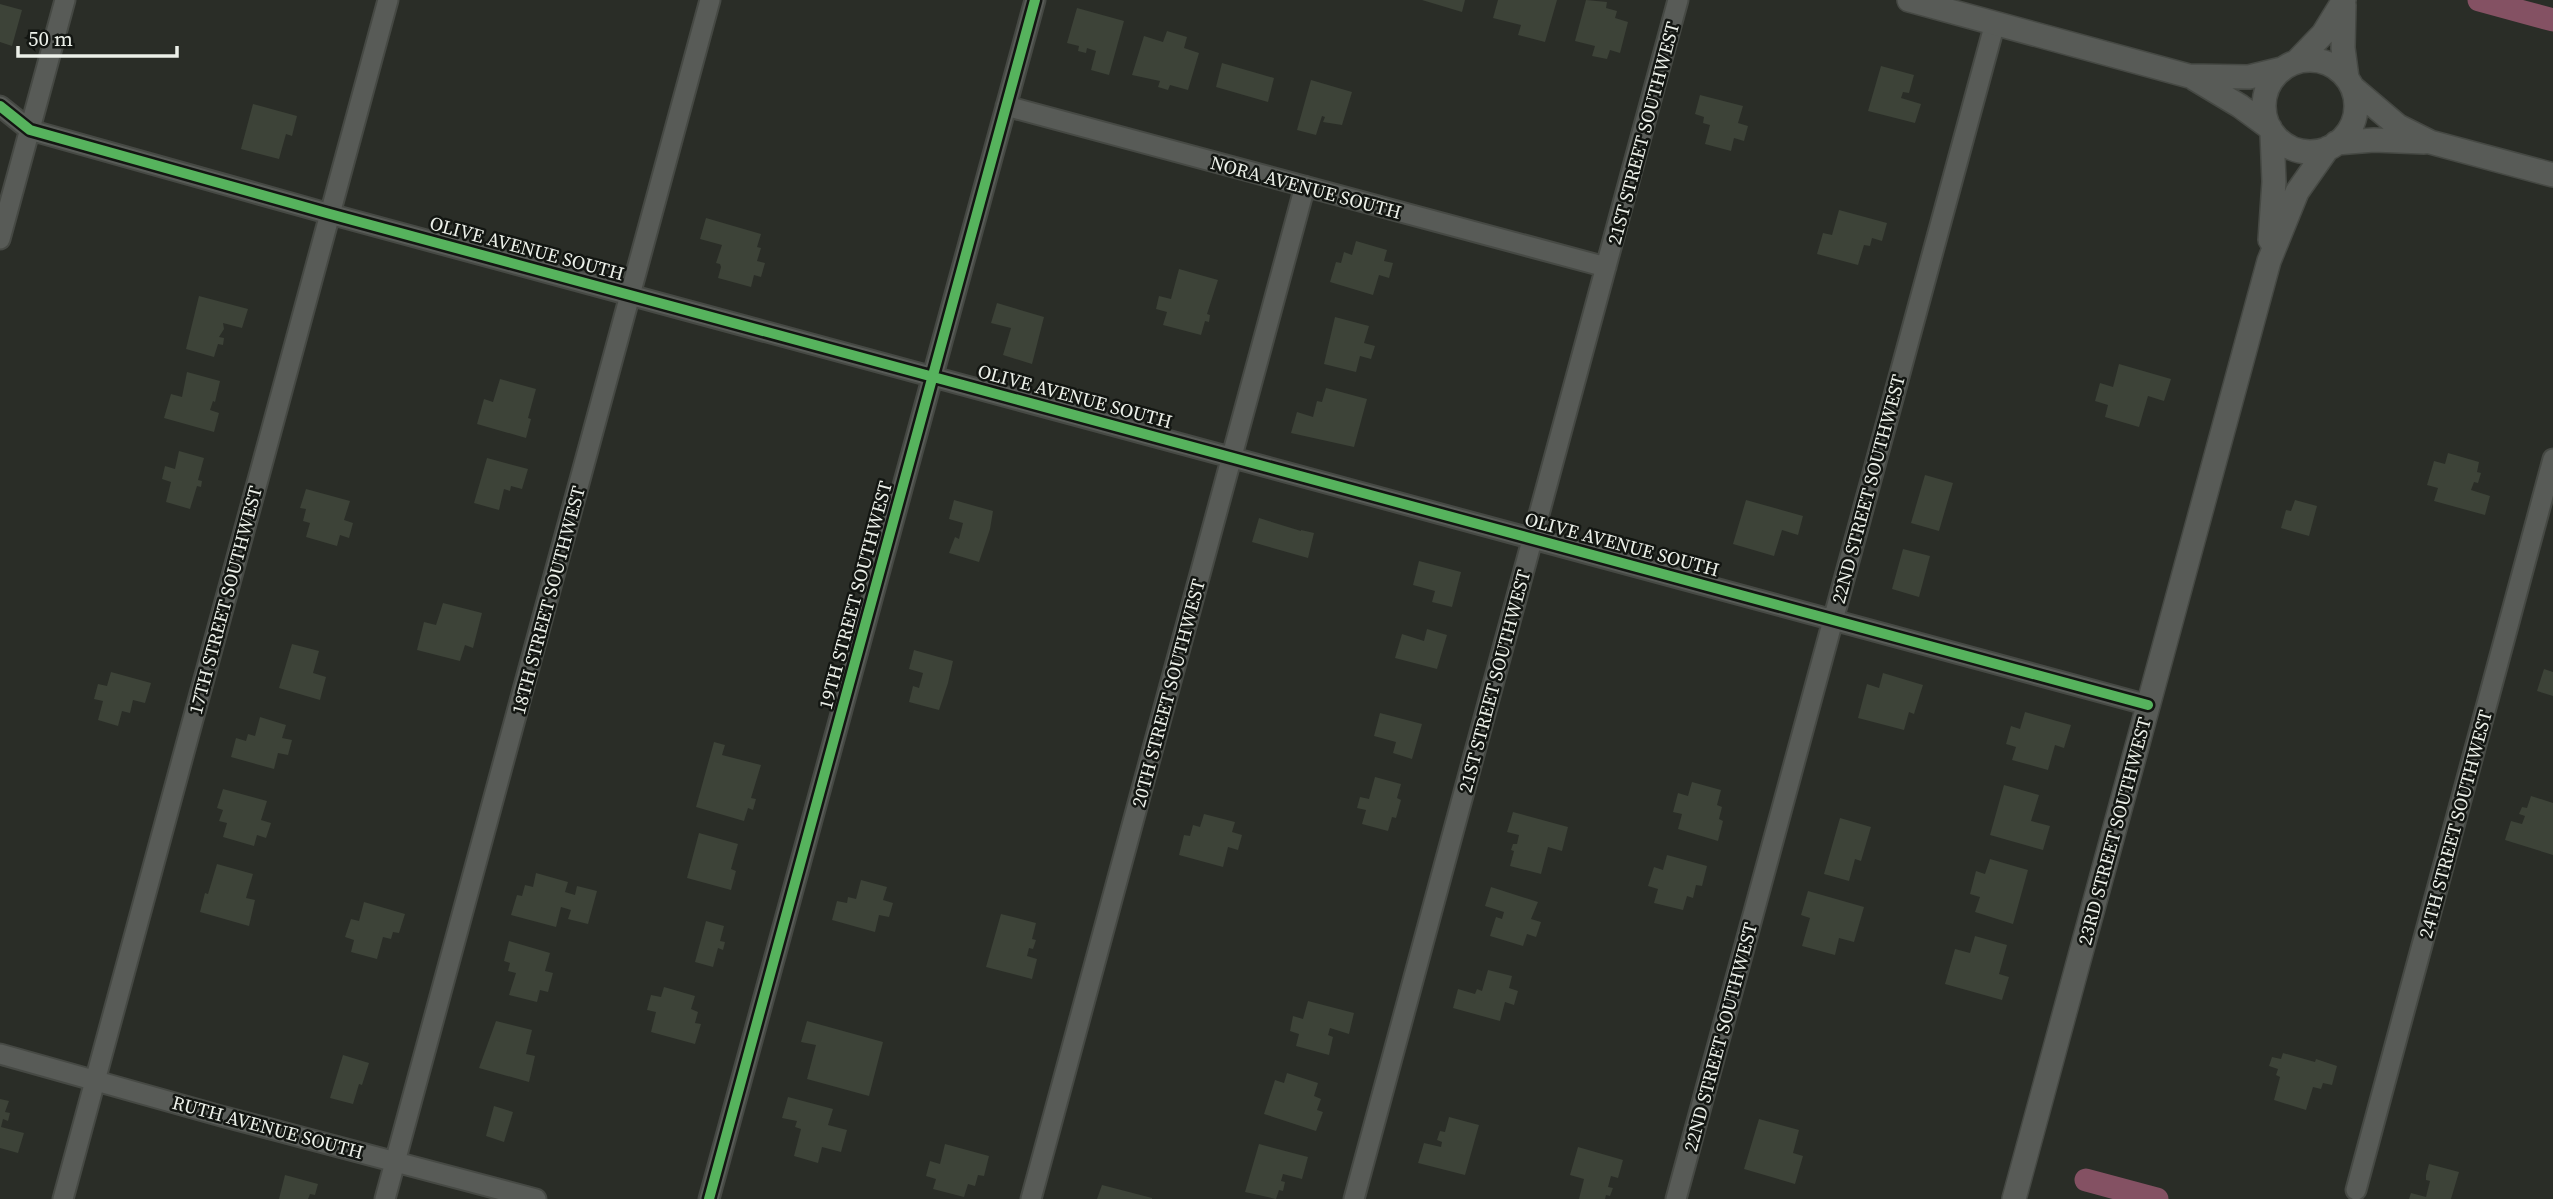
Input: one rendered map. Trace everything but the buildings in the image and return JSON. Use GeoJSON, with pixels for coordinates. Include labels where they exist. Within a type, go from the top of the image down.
{"type":"FeatureCollection","features":[{"type":"Feature","properties":{"kind":"street"},"geometry":{"type":"LineString","coordinates":[[0,239],[65,0]]}},
{"type":"Feature","properties":{"kind":"street","name":"17TH STREET SOUTHWEST"},"geometry":{"type":"LineString","coordinates":[[63,1199],[388,0]]}},
{"type":"Feature","properties":{"kind":"street","name":"18TH STREET SOUTHWEST"},"geometry":{"type":"LineString","coordinates":[[386,1199],[710,0]]}},
{"type":"Feature","properties":{"kind":"street","name":"19TH STREET SOUTHWEST"},"geometry":{"type":"LineString","coordinates":[[709,1199],[1035,0]]}},
{"type":"Feature","properties":{"kind":"street","name":"21ST STREET SOUTHWEST"},"geometry":{"type":"LineString","coordinates":[[1354,1199],[1678,0]]}},
{"type":"Feature","properties":{"kind":"street"},"geometry":{"type":"LineString","coordinates":[[1909,0],[2189,76],[2249,77],[2310,60],[2324,62],[2337,68],[2399,126],[2430,142],[2553,175]]}},
{"type":"Feature","properties":{"kind":"street"},"geometry":{"type":"LineString","coordinates":[[2271,130],[2264,103],[2273,79],[2323,34],[2344,0]]}},
{"type":"Feature","properties":{"kind":"street"},"geometry":{"type":"LineString","coordinates":[[2332,146],[2346,135],[2356,111],[2343,48],[2344,0]]}},
{"type":"Feature","properties":{"kind":"street","name":"22ND STREET SOUTHWEST"},"geometry":{"type":"LineString","coordinates":[[1676,1199],[1995,23]]}},
{"type":"Feature","properties":{"kind":"street"},"geometry":{"type":"LineString","coordinates":[[2189,76],[2240,106],[2292,148],[2316,151],[2374,140],[2430,142]]}},
{"type":"Feature","properties":{"kind":"street","name":"OLIVE AVENUE SOUTH"},"geometry":{"type":"LineString","coordinates":[[0,106],[30,130],[330,214],[2148,705]]}},
{"type":"Feature","properties":{"kind":"street","name":"NORA AVENUE SOUTH"},"geometry":{"type":"LineString","coordinates":[[1006,106],[1606,267]]}},
{"type":"Feature","properties":{"kind":"street","name":"23RD STREET SOUTHWEST"},"geometry":{"type":"LineString","coordinates":[[2269,261],[2274,182],[2271,130]]}},
{"type":"Feature","properties":{"kind":"street","name":"23RD STREET SOUTHWEST"},"geometry":{"type":"LineString","coordinates":[[2014,1199],[2269,261],[2297,192],[2332,146]]}},
{"type":"Feature","properties":{"kind":"street","name":"20TH STREET SOUTHWEST"},"geometry":{"type":"LineString","coordinates":[[1031,1199],[1305,186]]}},
{"type":"Feature","properties":{"kind":"street","name":"24TH STREET SOUTHWEST"},"geometry":{"type":"LineString","coordinates":[[2356,1190],[2553,459]]}},
{"type":"Feature","properties":{"kind":"street","name":"RUTH AVENUE SOUTH"},"geometry":{"type":"LineString","coordinates":[[0,1054],[221,1116],[536,1199]]}},
{"type":"Feature","properties":{"kind":"waterway"},"geometry":{"type":"LineString","coordinates":[[2479,0],[2553,20]]}},
{"type":"Feature","properties":{"kind":"waterway"},"geometry":{"type":"LineString","coordinates":[[2086,1180],[2157,1199]]}},
{"type":"Feature","properties":{"kind":"cycle path"},"geometry":{"type":"LineString","coordinates":[[709,1199],[1035,0]]}},
{"type":"Feature","properties":{"kind":"cycle path"},"geometry":{"type":"LineString","coordinates":[[0,106],[30,130],[330,214],[2148,705]]}}]}
